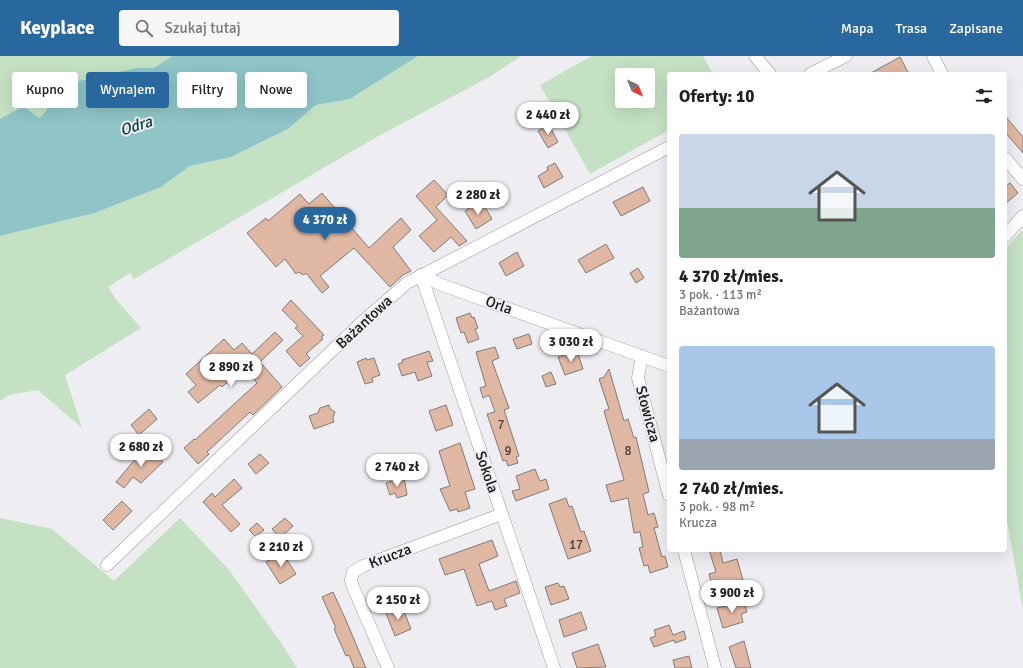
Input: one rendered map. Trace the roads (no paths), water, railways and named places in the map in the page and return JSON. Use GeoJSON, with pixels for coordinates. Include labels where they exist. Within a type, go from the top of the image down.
{"type":"FeatureCollection","features":[{"type":"Feature","properties":{"kind":"street"},"geometry":{"type":"LineString","coordinates":[[755,56],[768,72]]}},
{"type":"Feature","properties":{"kind":"street"},"geometry":{"type":"LineString","coordinates":[[814,72],[846,56]]}},
{"type":"Feature","properties":{"kind":"street"},"geometry":{"type":"LineString","coordinates":[[933,56],[941,72]]}},
{"type":"Feature","properties":{"kind":"street","name":"Bażantowa"},"geometry":{"type":"LineString","coordinates":[[108,565],[361,323],[402,287],[420,275],[667,148]]}},
{"type":"Feature","properties":{"kind":"street"},"geometry":{"type":"LineString","coordinates":[[1007,160],[1023,178]]}},
{"type":"Feature","properties":{"kind":"street"},"geometry":{"type":"LineString","coordinates":[[1007,234],[1023,216]]}},
{"type":"Feature","properties":{"kind":"street","name":"Orla"},"geometry":{"type":"LineString","coordinates":[[420,275],[442,285],[667,365]]}},
{"type":"Feature","properties":{"kind":"street","name":"Sokola"},"geometry":{"type":"LineString","coordinates":[[420,275],[554,668]]}},
{"type":"Feature","properties":{"kind":"street","name":"Słowicza"},"geometry":{"type":"LineString","coordinates":[[642,356],[638,378],[667,487]]}},
{"type":"Feature","properties":{"kind":"street","name":"Krucza"},"geometry":{"type":"LineString","coordinates":[[388,668],[353,587],[351,580],[354,572],[363,566],[502,514]]}},
{"type":"Feature","properties":{"kind":"street"},"geometry":{"type":"LineString","coordinates":[[685,552],[715,668]]}},
{"type":"Feature","properties":{"kind":"water","name":"Odra"},"geometry":{"type":"Polygon","coordinates":[[[172,56],[418,56],[350,99],[316,105],[288,129],[231,157],[190,166],[161,187],[95,213],[0,236],[0,119],[19,108],[26,108],[39,118],[47,108],[78,108],[78,81],[86,79],[86,108],[169,108],[169,72],[118,72],[136,68],[154,68],[172,56]]]}}]}
